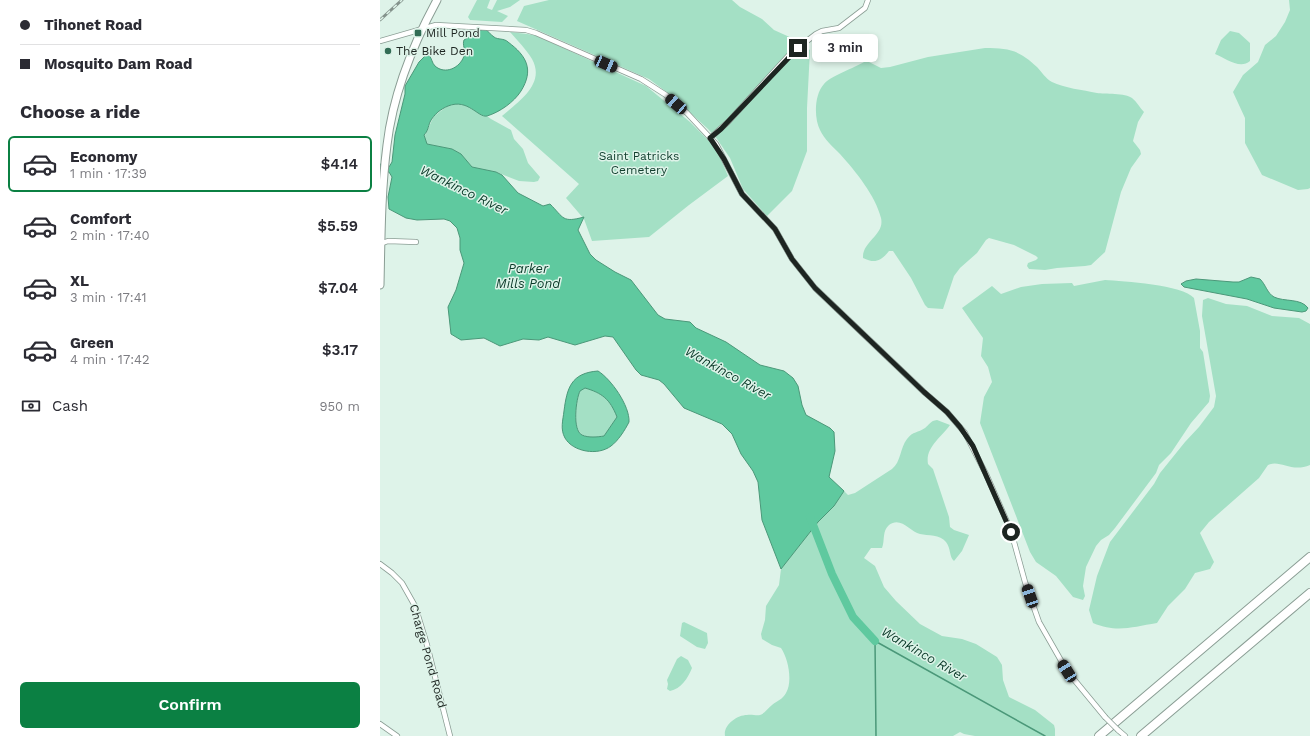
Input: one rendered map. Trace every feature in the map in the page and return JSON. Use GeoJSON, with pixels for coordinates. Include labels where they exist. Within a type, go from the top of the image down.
{"type":"FeatureCollection","features":[{"type":"Feature","properties":{"kind":"highway"},"geometry":{"type":"LineString","coordinates":[[1099,736],[1310,557]]}},
{"type":"Feature","properties":{"kind":"highway"},"geometry":{"type":"LineString","coordinates":[[1141,736],[1310,592]]}},
{"type":"Feature","properties":{"kind":"highway"},"geometry":{"type":"LineString","coordinates":[[1291,609],[1310,598]]}},
{"type":"Feature","properties":{"kind":"main road"},"geometry":{"type":"LineString","coordinates":[[380,285],[384,173],[393,111],[405,70],[422,29],[438,0]]}},
{"type":"Feature","properties":{"kind":"street"},"geometry":{"type":"LineString","coordinates":[[710,138],[790,54],[816,34],[822,31],[839,28],[865,8],[868,0]]}},
{"type":"Feature","properties":{"kind":"street"},"geometry":{"type":"LineString","coordinates":[[380,41],[434,26],[509,28],[536,33],[651,85],[666,95],[687,113],[710,138],[724,159],[742,194],[775,229],[804,275],[815,288],[947,412],[965,433],[992,488],[1011,532],[1025,582],[1040,622],[1067,671],[1105,717],[1125,736]]}},
{"type":"Feature","properties":{"kind":"street"},"geometry":{"type":"LineString","coordinates":[[381,244],[388,241],[416,242]]}},
{"type":"Feature","properties":{"kind":"street","name":"Charge Pond Road"},"geometry":{"type":"LineString","coordinates":[[380,564],[402,583],[416,606],[428,645],[450,736]]}},
{"type":"Feature","properties":{"kind":"street"},"geometry":{"type":"LineString","coordinates":[[380,724],[397,736]]}},
{"type":"Feature","properties":{"kind":"green space"},"geometry":{"type":"Polygon","coordinates":[[[477,0],[490,0],[487,8],[492,10],[497,0],[520,0],[510,7],[497,11],[508,16],[502,22],[470,20],[468,17],[477,0]]]}},
{"type":"Feature","properties":{"kind":"green space"},"geometry":{"type":"Polygon","coordinates":[[[549,0],[732,0],[740,7],[762,19],[774,30],[794,39],[810,50],[807,108],[807,151],[792,191],[767,216],[743,189],[730,158],[717,139],[672,96],[649,79],[517,21],[524,6],[549,0]]]}},
{"type":"Feature","properties":{"kind":"green space"},"geometry":{"type":"Polygon","coordinates":[[[1289,0],[1310,0],[1310,188],[1298,190],[1262,175],[1245,143],[1245,118],[1233,92],[1243,75],[1258,62],[1265,45],[1276,36],[1285,22],[1290,10],[1289,0]]]}},
{"type":"Feature","properties":{"kind":"green space"},"geometry":{"type":"Polygon","coordinates":[[[1230,31],[1239,33],[1250,43],[1250,61],[1237,64],[1215,54],[1221,40],[1230,31]]]}},
{"type":"Feature","properties":{"kind":"green space","name":"Saint Patricks Cemetery"},"geometry":{"type":"Polygon","coordinates":[[[510,32],[535,35],[646,86],[690,122],[716,148],[728,176],[649,237],[592,241],[584,219],[566,198],[579,184],[502,116],[528,92],[533,84],[535,76],[535,68],[532,59],[510,32]]]}},
{"type":"Feature","properties":{"kind":"green space"},"geometry":{"type":"Polygon","coordinates":[[[985,48],[1013,51],[1025,57],[1037,67],[1045,77],[1057,84],[1097,93],[1120,94],[1132,98],[1144,112],[1138,122],[1133,141],[1140,150],[1141,154],[1131,168],[1121,192],[1105,252],[1091,265],[1045,270],[1029,269],[1027,266],[1028,263],[1036,260],[1038,258],[1036,256],[1014,245],[989,238],[977,253],[960,268],[954,276],[943,309],[928,308],[911,278],[893,251],[889,251],[880,259],[874,261],[863,258],[866,247],[880,229],[881,218],[870,192],[822,133],[818,125],[816,113],[818,94],[827,81],[864,62],[869,62],[881,68],[890,67],[928,57],[985,48]]]}},
{"type":"Feature","properties":{"kind":"green space"},"geometry":{"type":"Polygon","coordinates":[[[449,105],[466,105],[511,130],[514,139],[523,149],[528,163],[540,177],[538,181],[519,181],[496,172],[477,169],[472,167],[461,154],[452,149],[427,144],[424,137],[434,116],[449,105]]]}},
{"type":"Feature","properties":{"kind":"green space"},"geometry":{"type":"Polygon","coordinates":[[[1105,280],[1152,284],[1178,290],[1194,298],[1200,331],[1200,348],[1203,352],[1210,396],[1209,402],[1191,423],[1171,453],[1159,465],[1156,473],[1115,528],[1096,546],[1086,567],[1083,586],[1085,596],[1083,600],[1073,597],[1056,576],[1036,562],[1030,552],[980,423],[984,397],[992,382],[988,367],[981,356],[983,338],[962,308],[992,286],[1001,294],[1021,287],[1042,284],[1072,283],[1074,286],[1105,280]]]}},
{"type":"Feature","properties":{"kind":"green space"},"geometry":{"type":"Polygon","coordinates":[[[1208,298],[1226,304],[1247,306],[1272,316],[1299,318],[1310,324],[1310,465],[1297,468],[1277,464],[1268,465],[1259,478],[1209,522],[1200,533],[1214,562],[1210,569],[1195,573],[1185,589],[1168,606],[1157,623],[1125,628],[1110,628],[1093,623],[1089,610],[1097,576],[1110,542],[1154,484],[1160,473],[1214,407],[1216,396],[1202,316],[1203,300],[1208,298]]]}},
{"type":"Feature","properties":{"kind":"green space"},"geometry":{"type":"Polygon","coordinates":[[[585,388],[596,392],[605,398],[617,417],[604,436],[585,436],[577,427],[577,401],[580,391],[585,388]]]}},
{"type":"Feature","properties":{"kind":"green space"},"geometry":{"type":"Polygon","coordinates":[[[937,420],[950,425],[929,452],[928,464],[933,469],[949,517],[950,527],[954,530],[969,535],[962,551],[954,561],[951,557],[948,544],[943,539],[937,536],[916,533],[898,522],[887,527],[884,533],[882,548],[871,548],[864,558],[875,566],[884,587],[920,624],[942,636],[962,639],[976,644],[997,657],[1002,665],[1003,680],[1009,697],[1035,710],[1054,725],[1055,736],[975,736],[960,732],[953,736],[725,736],[726,728],[732,721],[743,715],[762,714],[783,697],[788,688],[789,670],[784,652],[781,648],[762,639],[761,634],[765,620],[766,606],[779,585],[781,569],[818,522],[834,506],[844,491],[848,495],[855,493],[892,469],[897,463],[909,436],[925,428],[931,422],[937,420]]]}},
{"type":"Feature","properties":{"kind":"green space"},"geometry":{"type":"Polygon","coordinates":[[[684,622],[707,633],[708,643],[705,649],[697,647],[680,636],[682,623],[684,622]]]}},
{"type":"Feature","properties":{"kind":"green space"},"geometry":{"type":"Polygon","coordinates":[[[681,656],[688,660],[692,668],[684,682],[678,688],[670,691],[667,689],[667,680],[677,659],[681,656]]]}},
{"type":"Feature","properties":{"kind":"water","name":"Parker Mills Pond"},"geometry":{"type":"Polygon","coordinates":[[[483,29],[496,38],[503,39],[515,47],[524,58],[528,70],[525,83],[521,91],[511,103],[497,112],[487,116],[484,116],[461,104],[455,104],[443,109],[432,119],[424,135],[427,144],[452,149],[461,154],[472,167],[496,172],[502,175],[518,193],[543,206],[550,204],[564,218],[577,219],[584,217],[578,230],[590,254],[596,260],[631,280],[658,315],[665,319],[690,322],[696,328],[726,342],[760,365],[784,371],[793,378],[798,386],[806,415],[830,428],[834,432],[835,451],[829,477],[844,491],[834,506],[818,522],[781,569],[762,520],[758,482],[753,471],[741,454],[732,434],[722,424],[684,408],[659,380],[641,375],[613,337],[605,336],[575,345],[548,337],[539,340],[523,339],[500,346],[484,338],[461,340],[451,334],[448,307],[456,290],[464,263],[460,250],[460,238],[457,228],[450,221],[444,219],[417,220],[406,218],[389,209],[388,197],[392,177],[389,172],[380,171],[380,164],[389,167],[392,162],[395,135],[405,94],[405,86],[419,62],[426,55],[429,55],[434,65],[439,69],[448,70],[456,67],[464,56],[464,40],[483,29]]]}},
{"type":"Feature","properties":{"kind":"water"},"geometry":{"type":"Polygon","coordinates":[[[1251,277],[1260,279],[1274,297],[1297,301],[1308,308],[1306,311],[1302,312],[1274,308],[1247,299],[1184,287],[1181,284],[1186,281],[1196,279],[1239,282],[1251,277]]]}},
{"type":"Feature","properties":{"kind":"water"},"geometry":{"type":"Polygon","coordinates":[[[598,371],[614,386],[626,408],[629,422],[614,444],[606,449],[593,452],[574,447],[563,435],[562,428],[565,403],[569,389],[576,378],[589,372],[598,371]],[[585,388],[580,391],[577,401],[577,427],[579,432],[584,436],[604,436],[617,417],[605,398],[596,392],[585,388]]]}},
{"type":"Feature","properties":{"kind":"waterway","name":"Wankinco River"},"geometry":{"type":"LineString","coordinates":[[810,517],[832,574],[853,617],[875,641]]}},
{"type":"Feature","properties":{"kind":"waterway","name":"Wankinco River"},"geometry":{"type":"LineString","coordinates":[[876,736],[875,641],[1045,736]]}},
{"type":"Feature","properties":{"kind":"railway"},"geometry":{"type":"LineString","coordinates":[[380,20],[402,0]]}},
{"type":"Feature","properties":{"kind":"place","name":"Mill Pond"},"geometry":{"type":"Point","coordinates":[418,33]}},
{"type":"Feature","properties":{"kind":"place","name":"The Bike Den"},"geometry":{"type":"Point","coordinates":[388,51]}},
{"type":"Feature","properties":{"kind":"route"},"geometry":{"type":"LineString","coordinates":[[798,48],[790,54],[721,129],[710,138],[716,144],[742,194],[775,229],[792,259],[815,288],[947,412],[965,433],[973,446],[1011,532]]}}]}
